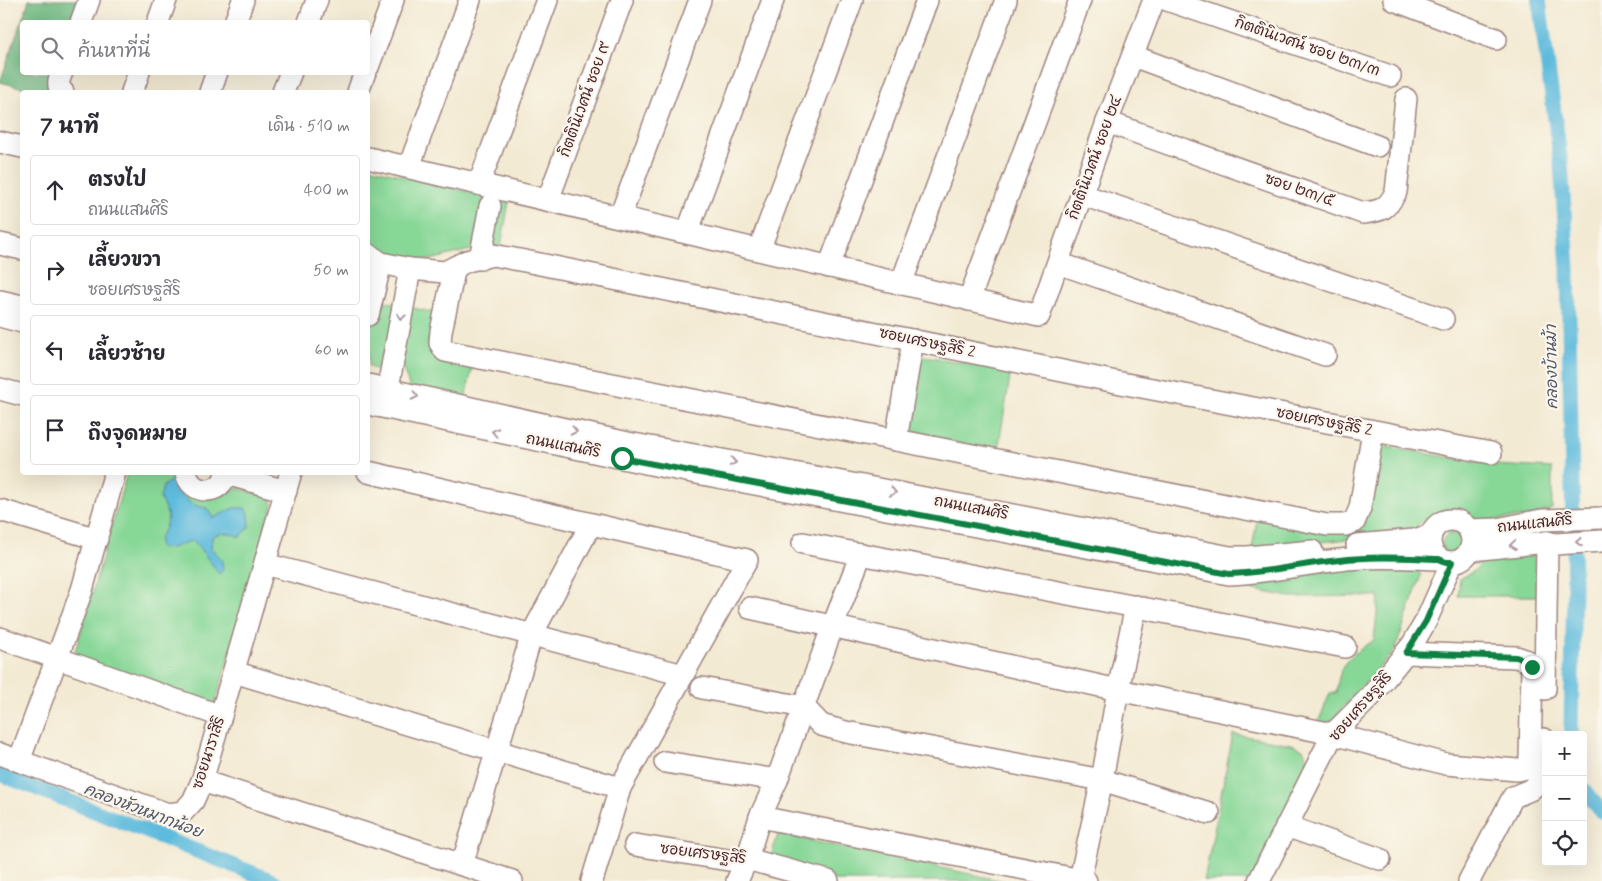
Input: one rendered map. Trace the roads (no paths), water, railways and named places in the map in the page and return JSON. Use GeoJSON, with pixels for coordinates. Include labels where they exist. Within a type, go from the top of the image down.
{"type":"FeatureCollection","features":[{"type":"Feature","properties":{"kind":"street"},"geometry":{"type":"LineString","coordinates":[[82,20],[89,0]]}},
{"type":"Feature","properties":{"kind":"street"},"geometry":{"type":"LineString","coordinates":[[159,20],[166,0]]}},
{"type":"Feature","properties":{"kind":"street"},"geometry":{"type":"LineString","coordinates":[[236,20],[243,0]]}},
{"type":"Feature","properties":{"kind":"street"},"geometry":{"type":"LineString","coordinates":[[310,20],[317,0]]}},
{"type":"Feature","properties":{"kind":"street"},"geometry":{"type":"LineString","coordinates":[[370,62],[393,0]]}},
{"type":"Feature","properties":{"kind":"street"},"geometry":{"type":"LineString","coordinates":[[409,167],[470,0]]}},
{"type":"Feature","properties":{"kind":"street"},"geometry":{"type":"LineString","coordinates":[[479,184],[547,0]]}},
{"type":"Feature","properties":{"kind":"street","name":"กิตตินิเวศน์ ซอย ๙"},"geometry":{"type":"LineString","coordinates":[[548,200],[622,0]]}},
{"type":"Feature","properties":{"kind":"street"},"geometry":{"type":"LineString","coordinates":[[620,217],[700,0]]}},
{"type":"Feature","properties":{"kind":"street"},"geometry":{"type":"LineString","coordinates":[[687,233],[773,0]]}},
{"type":"Feature","properties":{"kind":"street"},"geometry":{"type":"LineString","coordinates":[[759,250],[852,0]]}},
{"type":"Feature","properties":{"kind":"street"},"geometry":{"type":"LineString","coordinates":[[829,267],[927,0]]}},
{"type":"Feature","properties":{"kind":"street"},"geometry":{"type":"LineString","coordinates":[[901,284],[1006,0]]}},
{"type":"Feature","properties":{"kind":"street"},"geometry":{"type":"LineString","coordinates":[[370,158],[969,300],[1080,0]]}},
{"type":"Feature","properties":{"kind":"street","name":"กิตตินิเวศน์ ซอย ๒๔"},"geometry":{"type":"LineString","coordinates":[[969,300],[1039,316],[1107,122],[1154,0]]}},
{"type":"Feature","properties":{"kind":"street","name":"กิตตินิเวศน์ ซอย ๒๓/๓"},"geometry":{"type":"LineString","coordinates":[[1167,0],[1390,76]]}},
{"type":"Feature","properties":{"kind":"street"},"geometry":{"type":"LineString","coordinates":[[1394,0],[1496,39]]}},
{"type":"Feature","properties":{"kind":"street"},"geometry":{"type":"LineString","coordinates":[[1133,56],[1377,146]]}},
{"type":"Feature","properties":{"kind":"street"},"geometry":{"type":"LineString","coordinates":[[60,90],[58,82],[61,75]]}},
{"type":"Feature","properties":{"kind":"street"},"geometry":{"type":"LineString","coordinates":[[133,90],[138,75]]}},
{"type":"Feature","properties":{"kind":"street"},"geometry":{"type":"LineString","coordinates":[[211,90],[216,75]]}},
{"type":"Feature","properties":{"kind":"street"},"geometry":{"type":"LineString","coordinates":[[285,90],[290,75]]}},
{"type":"Feature","properties":{"kind":"street"},"geometry":{"type":"LineString","coordinates":[[359,90],[364,75]]}},
{"type":"Feature","properties":{"kind":"street","name":"ซอย ๒๓/๕"},"geometry":{"type":"LineString","coordinates":[[1107,122],[1363,213],[1378,212],[1389,205],[1396,192],[1406,98]]}},
{"type":"Feature","properties":{"kind":"street"},"geometry":{"type":"LineString","coordinates":[[0,142],[20,147]]}},
{"type":"Feature","properties":{"kind":"street"},"geometry":{"type":"LineString","coordinates":[[1083,195],[1444,319]]}},
{"type":"Feature","properties":{"kind":"street"},"geometry":{"type":"LineString","coordinates":[[480,259],[490,206]]}},
{"type":"Feature","properties":{"kind":"street"},"geometry":{"type":"LineString","coordinates":[[0,244],[20,249]]}},
{"type":"Feature","properties":{"kind":"street","name":"ซอยเศรษฐสิริ 2"},"geometry":{"type":"LineString","coordinates":[[374,258],[410,269],[445,272],[467,261],[493,255],[1126,384],[1491,453]]}},
{"type":"Feature","properties":{"kind":"street"},"geometry":{"type":"LineString","coordinates":[[370,297],[374,258]]}},
{"type":"Feature","properties":{"kind":"street"},"geometry":{"type":"LineString","coordinates":[[1058,263],[1325,355]]}},
{"type":"Feature","properties":{"kind":"street"},"geometry":{"type":"LineString","coordinates":[[455,267],[441,331],[440,342],[445,351],[1326,525],[1345,525],[1354,522],[1360,508],[1373,431]]}},
{"type":"Feature","properties":{"kind":"street"},"geometry":{"type":"LineString","coordinates":[[380,400],[410,269]]}},
{"type":"Feature","properties":{"kind":"street"},"geometry":{"type":"LineString","coordinates":[[0,301],[20,306]]}},
{"type":"Feature","properties":{"kind":"street"},"geometry":{"type":"LineString","coordinates":[[0,316],[20,321]]}},
{"type":"Feature","properties":{"kind":"street"},"geometry":{"type":"LineString","coordinates":[[896,440],[913,340]]}},
{"type":"Feature","properties":{"kind":"street","name":"ถนนแสนศิริ"},"geometry":{"type":"LineString","coordinates":[[370,388],[380,400],[666,458],[1181,556],[1229,574],[1256,573],[1310,557],[1414,540],[1431,535]]}},
{"type":"Feature","properties":{"kind":"street"},"geometry":{"type":"LineString","coordinates":[[0,389],[20,394]]}},
{"type":"Feature","properties":{"kind":"street"},"geometry":{"type":"LineString","coordinates":[[370,472],[747,560],[620,788],[592,881]]}},
{"type":"Feature","properties":{"kind":"street","name":"ซอยนาราสิริ"},"geometry":{"type":"LineString","coordinates":[[115,475],[82,590],[57,658],[9,757],[168,814],[183,812],[193,801],[202,781],[289,482],[240,475]]}},
{"type":"Feature","properties":{"kind":"street","name":"ซอยนาราสิริ"},"geometry":{"type":"LineString","coordinates":[[187,475],[189,482],[194,487],[207,491],[219,487],[225,475]]}},
{"type":"Feature","properties":{"kind":"street"},"geometry":{"type":"LineString","coordinates":[[0,510],[97,539]]}},
{"type":"Feature","properties":{"kind":"street","name":"ถนนแสนศิริ"},"geometry":{"type":"LineString","coordinates":[[1470,540],[1497,529],[1542,520],[1602,518]]}},
{"type":"Feature","properties":{"kind":"street"},"geometry":{"type":"LineString","coordinates":[[1445,521],[1458,522],[1470,540],[1460,560],[1446,561],[1431,548],[1431,535],[1434,529],[1445,521]]}},
{"type":"Feature","properties":{"kind":"street"},"geometry":{"type":"LineString","coordinates":[[462,865],[532,634],[591,524]]}},
{"type":"Feature","properties":{"kind":"street","name":"ถนนแสนศิริ"},"geometry":{"type":"LineString","coordinates":[[1470,540],[1551,543],[1602,540]]}},
{"type":"Feature","properties":{"kind":"street"},"geometry":{"type":"LineString","coordinates":[[802,543],[1345,647]]}},
{"type":"Feature","properties":{"kind":"street"},"geometry":{"type":"LineString","coordinates":[[1545,776],[1551,543]]}},
{"type":"Feature","properties":{"kind":"street"},"geometry":{"type":"LineString","coordinates":[[737,881],[747,859],[760,816],[777,780],[861,554]]}},
{"type":"Feature","properties":{"kind":"street","name":"ถนนแสนศิริ"},"geometry":{"type":"LineString","coordinates":[[1310,557],[1368,557],[1446,561]]}},
{"type":"Feature","properties":{"kind":"street","name":"ซอยเศรษฐสิริ"},"geometry":{"type":"LineString","coordinates":[[1259,881],[1333,734],[1371,696],[1406,653],[1426,621],[1446,561]]}},
{"type":"Feature","properties":{"kind":"street"},"geometry":{"type":"LineString","coordinates":[[265,564],[683,674]]}},
{"type":"Feature","properties":{"kind":"street"},"geometry":{"type":"LineString","coordinates":[[760,816],[1083,880],[1118,690],[1136,606]]}},
{"type":"Feature","properties":{"kind":"street"},"geometry":{"type":"LineString","coordinates":[[750,608],[832,628],[1118,690],[1333,734],[1446,764],[1517,770],[1526,768],[1530,760],[1532,667],[1528,661],[1516,657],[1406,653]]}},
{"type":"Feature","properties":{"kind":"street"},"geometry":{"type":"LineString","coordinates":[[0,638],[221,716]]}},
{"type":"Feature","properties":{"kind":"street"},"geometry":{"type":"LineString","coordinates":[[234,672],[620,788]]}},
{"type":"Feature","properties":{"kind":"street"},"geometry":{"type":"LineString","coordinates":[[702,688],[804,707],[821,725],[846,732],[1102,780],[1209,814]]}},
{"type":"Feature","properties":{"kind":"street"},"geometry":{"type":"LineString","coordinates":[[665,762],[777,780]]}},
{"type":"Feature","properties":{"kind":"street"},"geometry":{"type":"LineString","coordinates":[[202,781],[512,881]]}},
{"type":"Feature","properties":{"kind":"street"},"geometry":{"type":"LineString","coordinates":[[1469,881],[1512,798],[1530,790],[1542,781]]}},
{"type":"Feature","properties":{"kind":"street"},"geometry":{"type":"LineString","coordinates":[[1286,826],[1380,859]]}},
{"type":"Feature","properties":{"kind":"street","name":"ซอยเศรษฐสิริ"},"geometry":{"type":"LineString","coordinates":[[635,845],[728,860],[747,859],[828,881]]}},
{"type":"Feature","properties":{"kind":"water"},"geometry":{"type":"Polygon","coordinates":[[[173,479],[179,491],[186,499],[194,505],[207,508],[213,518],[234,508],[245,508],[249,514],[250,526],[240,537],[226,533],[212,537],[211,548],[222,561],[223,570],[219,574],[194,541],[173,548],[159,547],[159,539],[165,528],[168,516],[160,498],[163,486],[173,479]]]}},
{"type":"Feature","properties":{"kind":"waterway","name":"คลองบ้านม้า"},"geometry":{"type":"LineString","coordinates":[[1539,0],[1561,164],[1568,269],[1574,586],[1572,731]]}},
{"type":"Feature","properties":{"kind":"waterway","name":"คลองหัวหมากน้อย"},"geometry":{"type":"LineString","coordinates":[[0,774],[273,881]]}},
{"type":"Feature","properties":{"kind":"waterway","name":"คลองบ้านม้า"},"geometry":{"type":"LineString","coordinates":[[1587,794],[1602,812]]}}]}
